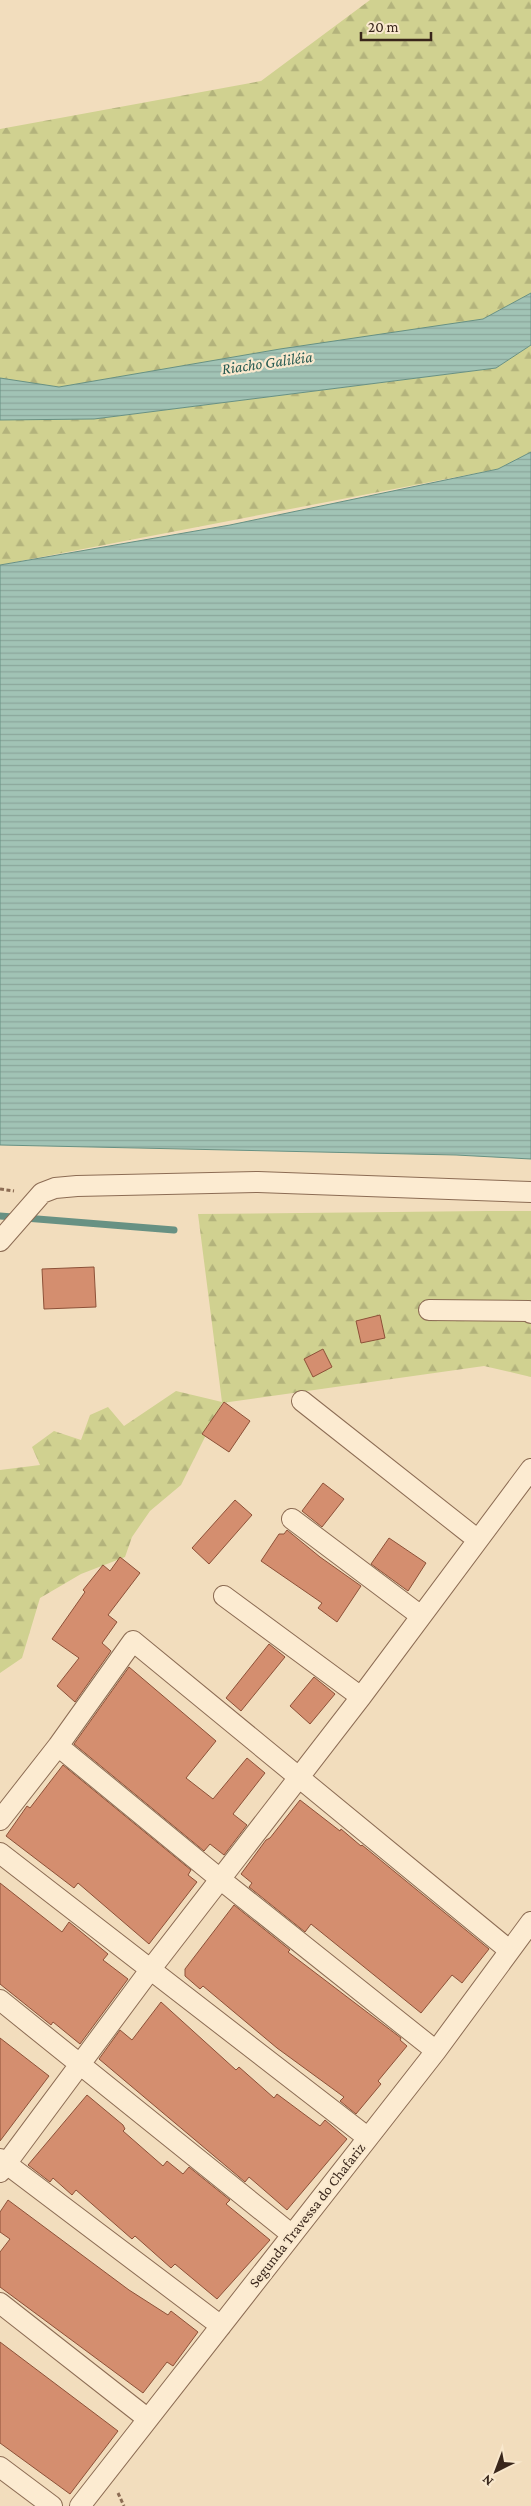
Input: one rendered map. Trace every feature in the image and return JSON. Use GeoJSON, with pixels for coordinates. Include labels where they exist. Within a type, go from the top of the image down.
{"type":"FeatureCollection","features":[{"type":"Feature","properties":{"kind":"street"},"geometry":{"type":"LineString","coordinates":[[5,1236],[42,1194],[55,1188],[77,1186],[258,1182],[531,1192]]}},
{"type":"Feature","properties":{"kind":"street"},"geometry":{"type":"LineString","coordinates":[[430,1310],[529,1311],[531,1313]]}},
{"type":"Feature","properties":{"kind":"street"},"geometry":{"type":"LineString","coordinates":[[302,1401],[478,1540]]}},
{"type":"Feature","properties":{"kind":"street"},"geometry":{"type":"LineString","coordinates":[[221,2326],[2,2165],[361,1697],[531,1469]]}},
{"type":"Feature","properties":{"kind":"street"},"geometry":{"type":"LineString","coordinates":[[292,1519],[421,1616]]}},
{"type":"Feature","properties":{"kind":"street"},"geometry":{"type":"LineString","coordinates":[[224,1596],[361,1697]]}},
{"type":"Feature","properties":{"kind":"street"},"geometry":{"type":"LineString","coordinates":[[0,1820],[58,1746],[133,1641],[509,1950]]}},
{"type":"Feature","properties":{"kind":"street"},"geometry":{"type":"LineString","coordinates":[[58,1746],[220,1879],[436,2051]]}},
{"type":"Feature","properties":{"kind":"street"},"geometry":{"type":"LineString","coordinates":[[0,1853],[367,2137]]}},
{"type":"Feature","properties":{"kind":"street","name":"Segunda Travessa do Chafariz"},"geometry":{"type":"LineString","coordinates":[[80,2506],[436,2051],[531,1922]]}},
{"type":"Feature","properties":{"kind":"street"},"geometry":{"type":"LineString","coordinates":[[0,2000],[291,2234]]}},
{"type":"Feature","properties":{"kind":"street"},"geometry":{"type":"LineString","coordinates":[[0,2303],[148,2419]]}},
{"type":"Feature","properties":{"kind":"street"},"geometry":{"type":"LineString","coordinates":[[0,2467],[52,2506]]}},
{"type":"Feature","properties":{"kind":"green space"},"geometry":{"type":"Polygon","coordinates":[[[370,0],[531,0],[531,293],[483,319],[59,387],[0,380],[0,129],[261,81],[370,0]]]}},
{"type":"Feature","properties":{"kind":"green space"},"geometry":{"type":"Polygon","coordinates":[[[531,345],[531,452],[498,469],[0,565],[0,420],[94,419],[496,368],[531,345]]]}},
{"type":"Feature","properties":{"kind":"green space"},"geometry":{"type":"Polygon","coordinates":[[[531,1211],[531,1377],[484,1366],[222,1403],[181,1485],[150,1511],[132,1537],[125,1557],[81,1574],[40,1598],[22,1658],[0,1673],[0,1470],[40,1465],[32,1447],[54,1431],[81,1440],[90,1415],[108,1407],[124,1426],[176,1391],[222,1402],[198,1214],[531,1211]]]}},
{"type":"Feature","properties":{"kind":"water","name":"Riacho Galiléia"},"geometry":{"type":"Polygon","coordinates":[[[531,293],[531,345],[496,368],[94,419],[0,420],[0,378],[59,387],[280,349],[483,319],[531,293]]]}},
{"type":"Feature","properties":{"kind":"water"},"geometry":{"type":"Polygon","coordinates":[[[531,452],[531,1159],[456,1155],[0,1145],[0,565],[230,525],[498,469],[531,452]]]}},
{"type":"Feature","properties":{"kind":"building"},"geometry":{"type":"Polygon","coordinates":[[[94,1267],[96,1307],[44,1309],[42,1269],[94,1267]]]}},
{"type":"Feature","properties":{"kind":"building"},"geometry":{"type":"Polygon","coordinates":[[[380,1315],[385,1338],[361,1343],[356,1321],[380,1315]]]}},
{"type":"Feature","properties":{"kind":"building"},"geometry":{"type":"Polygon","coordinates":[[[323,1349],[332,1367],[313,1377],[304,1359],[323,1349]]]}},
{"type":"Feature","properties":{"kind":"building"},"geometry":{"type":"Polygon","coordinates":[[[224,1402],[250,1421],[229,1452],[202,1434],[224,1402]]]}},
{"type":"Feature","properties":{"kind":"building"},"geometry":{"type":"Polygon","coordinates":[[[323,1483],[344,1499],[322,1527],[302,1511],[323,1483]]]}},
{"type":"Feature","properties":{"kind":"building"},"geometry":{"type":"Polygon","coordinates":[[[235,1500],[252,1515],[209,1564],[192,1548],[235,1500]]]}},
{"type":"Feature","properties":{"kind":"building"},"geometry":{"type":"Polygon","coordinates":[[[287,1530],[320,1557],[361,1586],[337,1622],[318,1608],[322,1603],[261,1561],[279,1534],[284,1534],[287,1530]]]}},
{"type":"Feature","properties":{"kind":"building"},"geometry":{"type":"Polygon","coordinates":[[[389,1538],[426,1563],[408,1591],[371,1564],[389,1538]]]}},
{"type":"Feature","properties":{"kind":"building"},"geometry":{"type":"Polygon","coordinates":[[[120,1557],[140,1573],[108,1615],[117,1622],[102,1643],[111,1651],[75,1702],[57,1686],[79,1658],[52,1639],[85,1592],[83,1590],[103,1565],[110,1571],[120,1557]]]}},
{"type":"Feature","properties":{"kind":"building"},"geometry":{"type":"Polygon","coordinates":[[[269,1644],[285,1657],[241,1711],[226,1698],[269,1644]]]}},
{"type":"Feature","properties":{"kind":"building"},"geometry":{"type":"Polygon","coordinates":[[[129,1667],[216,1741],[186,1778],[213,1799],[247,1758],[265,1773],[233,1814],[247,1825],[224,1855],[210,1844],[204,1851],[74,1744],[129,1667]]]}},
{"type":"Feature","properties":{"kind":"building"},"geometry":{"type":"Polygon","coordinates":[[[314,1677],[335,1694],[310,1724],[290,1706],[314,1677]]]}},
{"type":"Feature","properties":{"kind":"building"},"geometry":{"type":"Polygon","coordinates":[[[63,1765],[191,1870],[188,1875],[197,1882],[149,1944],[78,1883],[74,1888],[6,1836],[27,1806],[30,1808],[63,1765]]]}},
{"type":"Feature","properties":{"kind":"building"},"geometry":{"type":"Polygon","coordinates":[[[300,1800],[340,1831],[341,1829],[362,1845],[489,1949],[462,1983],[452,1975],[421,2013],[311,1924],[305,1932],[249,1887],[252,1883],[241,1874],[266,1840],[270,1838],[300,1800]]]}},
{"type":"Feature","properties":{"kind":"building"},"geometry":{"type":"Polygon","coordinates":[[[0,1883],[62,1932],[69,1922],[108,1954],[103,1960],[128,1979],[80,2044],[53,2022],[51,2025],[0,1984],[0,1883]]]}},
{"type":"Feature","properties":{"kind":"building"},"geometry":{"type":"Polygon","coordinates":[[[234,1905],[290,1950],[288,1952],[401,2038],[400,2040],[407,2046],[378,2081],[381,2084],[356,2114],[340,2101],[344,2097],[277,2048],[203,1986],[200,1989],[185,1976],[185,1969],[234,1905]]]}},
{"type":"Feature","properties":{"kind":"building"},"geometry":{"type":"Polygon","coordinates":[[[161,2002],[236,2070],[239,2067],[274,2098],[277,2094],[320,2126],[325,2120],[347,2139],[287,2210],[249,2177],[245,2182],[99,2059],[120,2030],[132,2040],[161,2002]]]}},
{"type":"Feature","properties":{"kind":"building"},"geometry":{"type":"Polygon","coordinates":[[[0,2038],[49,2076],[0,2141],[0,2038]]]}},
{"type":"Feature","properties":{"kind":"building"},"geometry":{"type":"Polygon","coordinates":[[[87,2095],[123,2125],[125,2129],[123,2131],[163,2166],[167,2161],[183,2174],[189,2167],[230,2200],[226,2204],[270,2240],[217,2299],[175,2264],[171,2268],[135,2236],[132,2239],[76,2190],[72,2195],[53,2178],[50,2182],[28,2165],[87,2095]]]}},
{"type":"Feature","properties":{"kind":"building"},"geometry":{"type":"Polygon","coordinates":[[[8,2200],[129,2290],[168,2315],[171,2311],[198,2332],[173,2366],[167,2362],[143,2393],[0,2287],[0,2252],[10,2239],[0,2232],[0,2212],[8,2200]]]}},
{"type":"Feature","properties":{"kind":"building"},"geometry":{"type":"Polygon","coordinates":[[[0,2342],[118,2431],[70,2494],[0,2443],[0,2342]]]}},
{"type":"Feature","properties":{"kind":"waterway"},"geometry":{"type":"LineString","coordinates":[[0,1216],[174,1230]]}}]}
